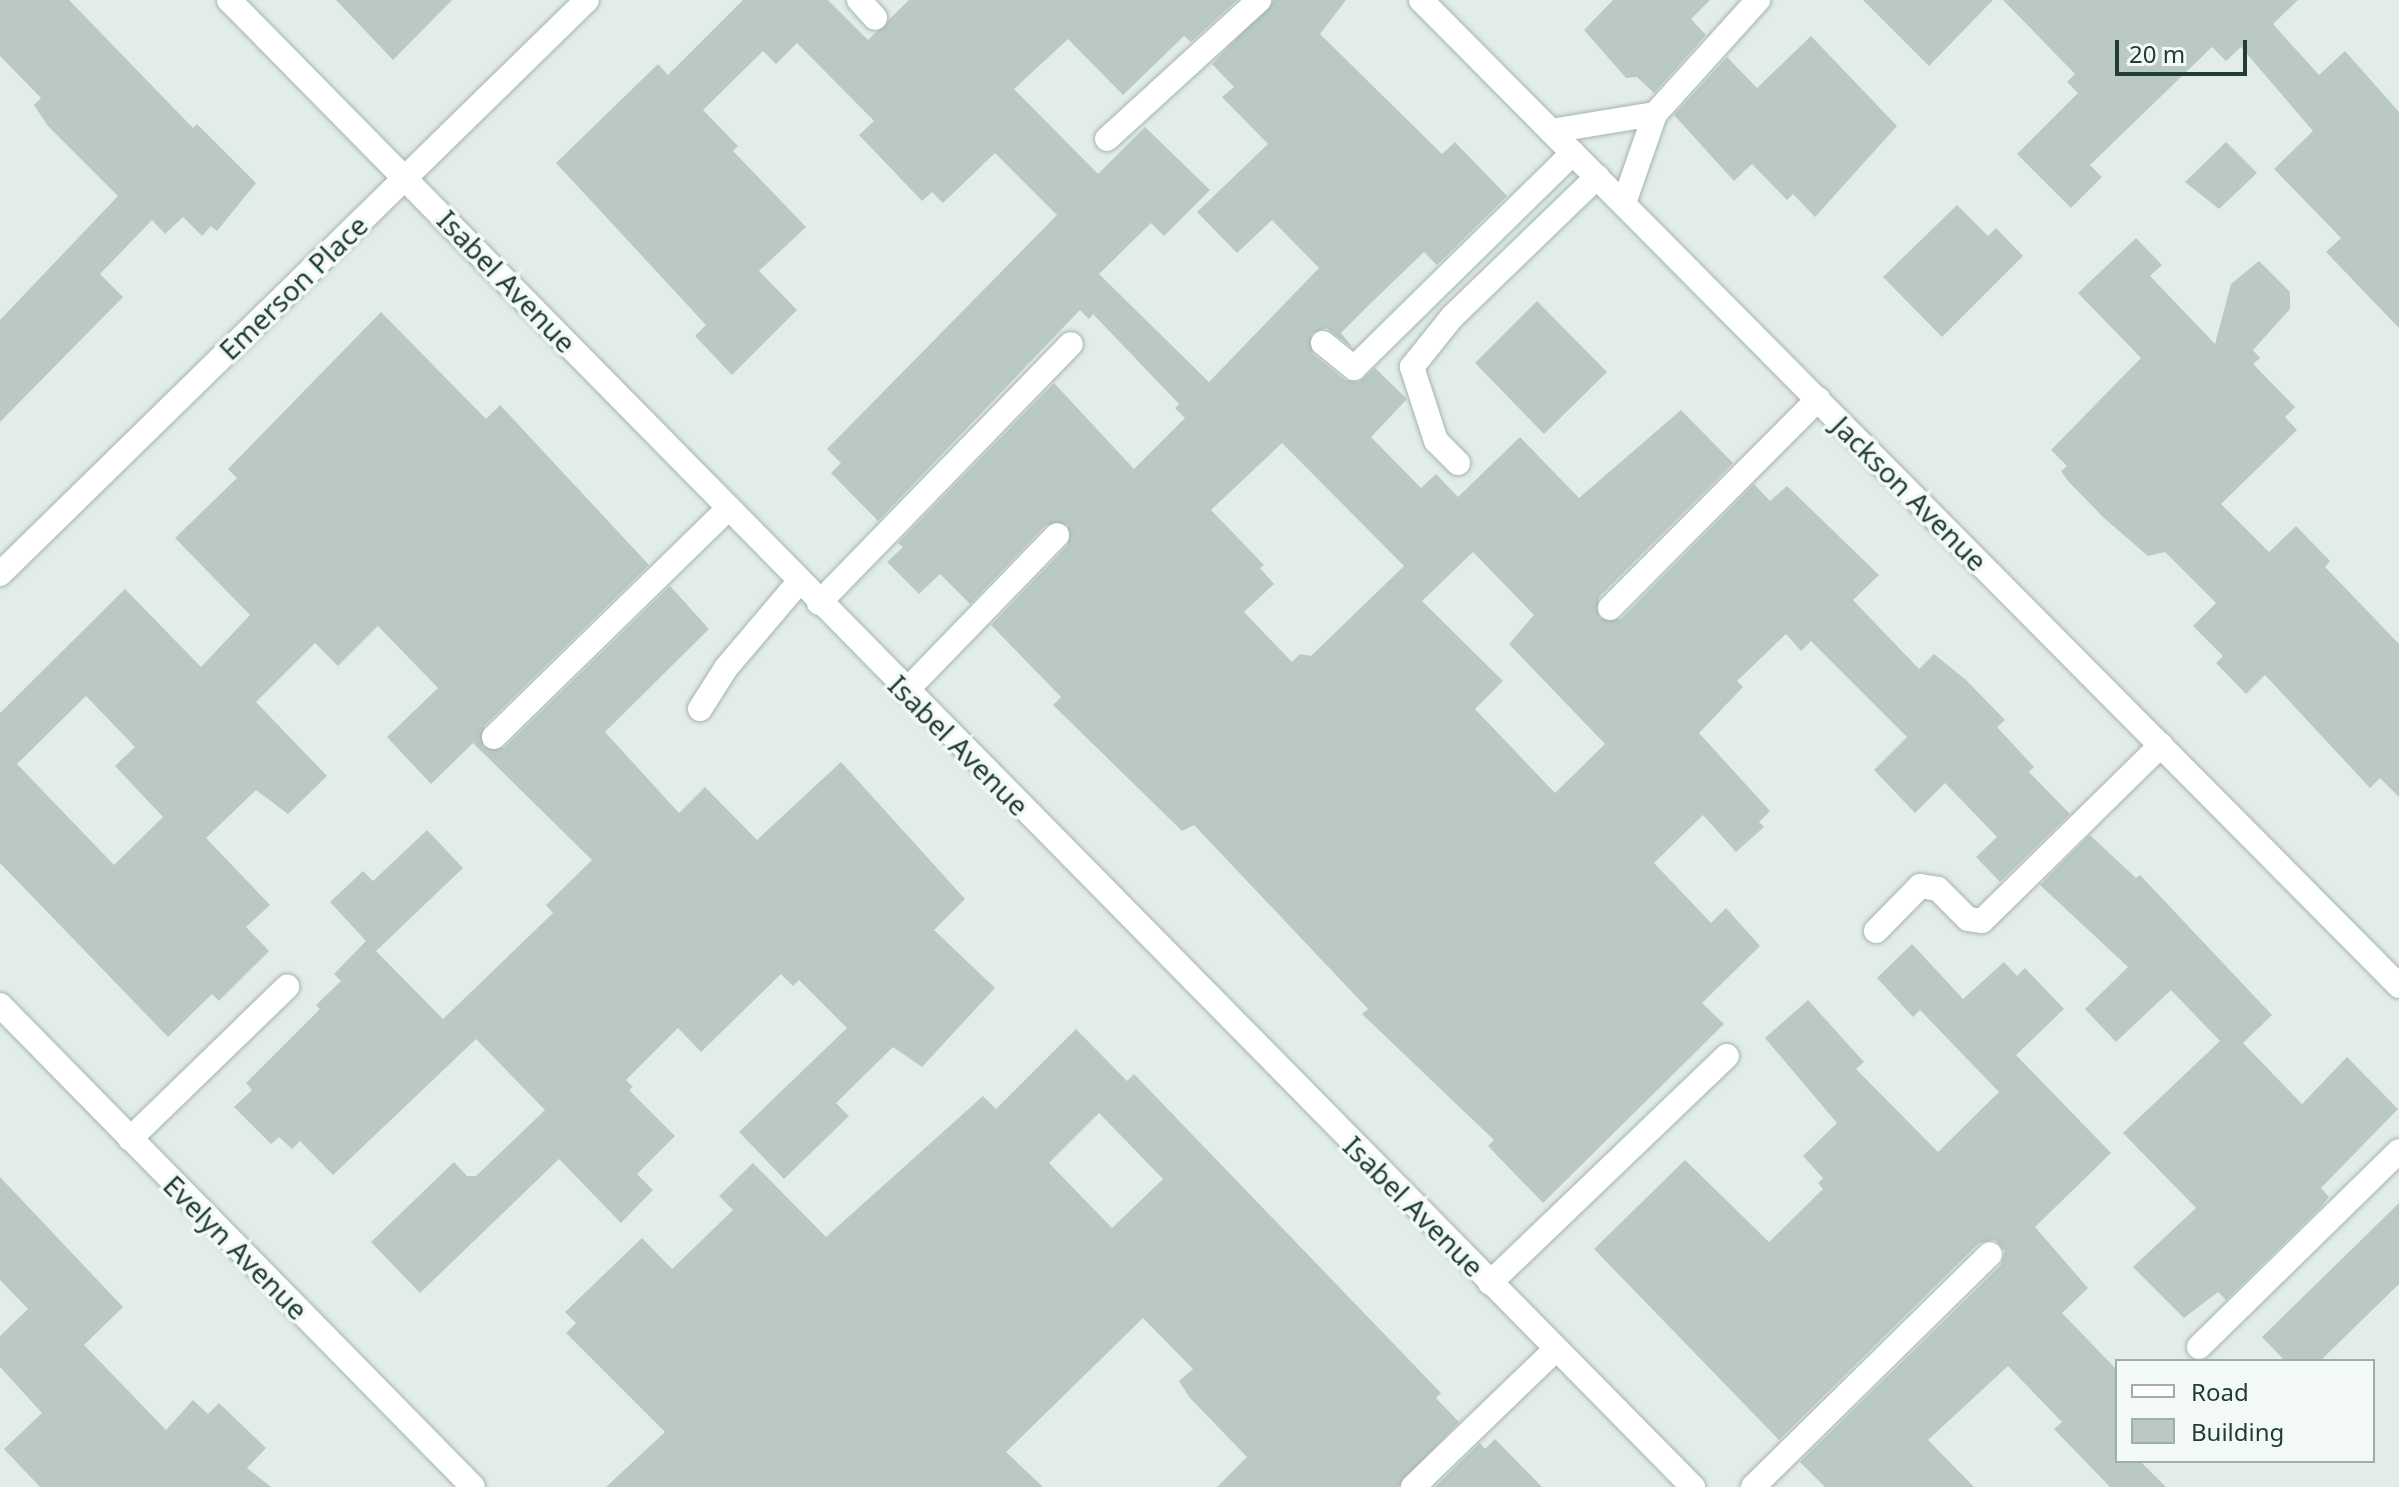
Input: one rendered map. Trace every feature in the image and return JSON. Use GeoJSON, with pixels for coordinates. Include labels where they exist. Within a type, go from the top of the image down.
{"type":"FeatureCollection","features":[{"type":"Feature","properties":{"kind":"street","name":"Isabel Avenue"},"geometry":{"type":"LineString","coordinates":[[229,0],[407,176],[798,583],[1693,1487]]}},
{"type":"Feature","properties":{"kind":"street","name":"Emerson Place"},"geometry":{"type":"LineString","coordinates":[[2,567],[587,0]]}},
{"type":"Feature","properties":{"kind":"street"},"geometry":{"type":"LineString","coordinates":[[1107,139],[1259,0]]}},
{"type":"Feature","properties":{"kind":"street","name":"Jackson Avenue"},"geometry":{"type":"LineString","coordinates":[[1421,0],[2399,986]]}},
{"type":"Feature","properties":{"kind":"street"},"geometry":{"type":"LineString","coordinates":[[1624,203],[1655,114],[1758,0]]}},
{"type":"Feature","properties":{"kind":"street"},"geometry":{"type":"LineString","coordinates":[[1551,131],[1655,114]]}},
{"type":"Feature","properties":{"kind":"street"},"geometry":{"type":"LineString","coordinates":[[1323,343],[1354,368],[1573,153]]}},
{"type":"Feature","properties":{"kind":"street"},"geometry":{"type":"LineString","coordinates":[[1458,463],[1436,441],[1412,367],[1452,317],[1597,177]]}},
{"type":"Feature","properties":{"kind":"street"},"geometry":{"type":"LineString","coordinates":[[819,603],[1071,344]]}},
{"type":"Feature","properties":{"kind":"street"},"geometry":{"type":"LineString","coordinates":[[1610,608],[1818,399]]}},
{"type":"Feature","properties":{"kind":"street"},"geometry":{"type":"LineString","coordinates":[[494,737],[727,510]]}},
{"type":"Feature","properties":{"kind":"street"},"geometry":{"type":"LineString","coordinates":[[906,691],[1057,535]]}},
{"type":"Feature","properties":{"kind":"street"},"geometry":{"type":"LineString","coordinates":[[700,709],[726,668],[798,583]]}},
{"type":"Feature","properties":{"kind":"street"},"geometry":{"type":"LineString","coordinates":[[1876,931],[1920,886],[1938,889],[1968,919],[1982,921],[2161,745]]}},
{"type":"Feature","properties":{"kind":"street"},"geometry":{"type":"LineString","coordinates":[[130,1139],[287,987]]}},
{"type":"Feature","properties":{"kind":"street","name":"Evelyn Avenue"},"geometry":{"type":"LineString","coordinates":[[0,1005],[473,1487]]}},
{"type":"Feature","properties":{"kind":"street"},"geometry":{"type":"LineString","coordinates":[[1490,1283],[1727,1056]]}},
{"type":"Feature","properties":{"kind":"street"},"geometry":{"type":"LineString","coordinates":[[2199,1347],[2399,1151]]}},
{"type":"Feature","properties":{"kind":"street"},"geometry":{"type":"LineString","coordinates":[[1753,1487],[1990,1254]]}},
{"type":"Feature","properties":{"kind":"street"},"geometry":{"type":"LineString","coordinates":[[1413,1487],[1556,1349]]}},
{"type":"Feature","properties":{"kind":"building"},"geometry":{"type":"Polygon","coordinates":[[[0,0],[69,0],[193,128],[197,124],[256,183],[217,231],[211,226],[202,236],[183,217],[165,234],[152,220],[100,274],[123,297],[0,422],[0,320],[118,196],[48,126],[34,105],[41,98],[0,56],[0,0]]]}},
{"type":"Feature","properties":{"kind":"building"},"geometry":{"type":"Polygon","coordinates":[[[336,0],[452,0],[393,60],[336,0]]]}},
{"type":"Feature","properties":{"kind":"building"},"geometry":{"type":"Polygon","coordinates":[[[743,0],[828,0],[868,40],[909,0],[1237,0],[1191,42],[1184,36],[1123,95],[1068,39],[1014,89],[1098,174],[1145,127],[1210,190],[1164,236],[1151,223],[1099,274],[1209,382],[1319,268],[1272,220],[1237,253],[1197,212],[1268,144],[1222,97],[1234,87],[1212,64],[1274,0],[1346,0],[1320,34],[1442,154],[1455,142],[1507,196],[1437,265],[1424,252],[1371,303],[1341,333],[1353,348],[1326,328],[1311,334],[1313,354],[1345,380],[1359,382],[1375,368],[1407,399],[1371,437],[1421,488],[1436,474],[1458,497],[1520,437],[1579,498],[1681,410],[1733,463],[1599,597],[1599,618],[1621,619],[1754,484],[1770,501],[1787,486],[1879,575],[1853,600],[1919,669],[1934,654],[1966,680],[2005,720],[1997,727],[2034,767],[2029,772],[2070,814],[2000,882],[1976,857],[1997,837],[1945,783],[1915,813],[1874,770],[1907,737],[1811,641],[1801,651],[1786,634],[1737,681],[1743,687],[1699,733],[1770,811],[1759,822],[1764,827],[1736,852],[1703,815],[1654,863],[1711,923],[1726,908],[1760,946],[1702,1003],[1724,1024],[1543,1203],[1488,1146],[1494,1140],[1362,1014],[1368,1009],[1194,825],[1182,831],[1053,705],[1061,697],[991,625],[1068,545],[1068,525],[1046,525],[970,604],[940,574],[919,594],[887,562],[903,547],[898,543],[1054,383],[1134,469],[1185,418],[1175,408],[1179,404],[1093,314],[1089,319],[1080,310],[878,521],[831,473],[841,463],[827,449],[1057,215],[995,153],[943,203],[932,192],[922,201],[859,135],[874,121],[797,43],[776,64],[763,51],[703,110],[738,146],[733,151],[806,227],[759,271],[797,310],[732,375],[695,336],[706,325],[556,163],[658,64],[668,75],[743,0]],[[1282,443],[1211,510],[1264,565],[1260,568],[1274,584],[1244,612],[1292,662],[1300,654],[1311,656],[1404,566],[1282,443]],[[1473,552],[1422,601],[1503,681],[1475,709],[1555,793],[1605,744],[1509,644],[1534,615],[1473,552]]]}},
{"type":"Feature","properties":{"kind":"building"},"geometry":{"type":"Polygon","coordinates":[[[1613,0],[1710,0],[1691,19],[1706,35],[1654,93],[1637,77],[1626,78],[1584,30],[1613,0]]]}},
{"type":"Feature","properties":{"kind":"building"},"geometry":{"type":"Polygon","coordinates":[[[1863,0],[1993,0],[1929,66],[1863,0]]]}},
{"type":"Feature","properties":{"kind":"building"},"geometry":{"type":"Polygon","coordinates":[[[2003,0],[2298,0],[2273,24],[2319,75],[2345,51],[2399,112],[2399,328],[2326,252],[2341,238],[2274,169],[2313,131],[2241,47],[2226,61],[2212,47],[2090,165],[2102,177],[2071,208],[2017,154],[2078,93],[2067,82],[2075,74],[2003,0]]]}},
{"type":"Feature","properties":{"kind":"building"},"geometry":{"type":"Polygon","coordinates":[[[1811,36],[1897,126],[1815,217],[1793,194],[1787,200],[1752,164],[1734,181],[1674,115],[1727,57],[1757,88],[1811,36]]]}},
{"type":"Feature","properties":{"kind":"building"},"geometry":{"type":"Polygon","coordinates":[[[2226,142],[2257,173],[2219,209],[2185,182],[2226,142]]]}},
{"type":"Feature","properties":{"kind":"building"},"geometry":{"type":"Polygon","coordinates":[[[1957,205],[1988,236],[1996,228],[2023,256],[1942,337],[1883,277],[1957,205]]]}},
{"type":"Feature","properties":{"kind":"building"},"geometry":{"type":"Polygon","coordinates":[[[2136,238],[2162,265],[2150,276],[2215,344],[2231,284],[2259,261],[2290,292],[2290,309],[2253,350],[2260,358],[2253,364],[2295,407],[2285,417],[2297,430],[2221,504],[2269,552],[2296,526],[2330,561],[2325,567],[2399,644],[2399,797],[2380,778],[2370,788],[2265,675],[2246,694],[2216,663],[2223,656],[2193,626],[2216,603],[2165,552],[2148,556],[2104,518],[2068,481],[2061,471],[2067,466],[2051,450],[2141,358],[2078,293],[2136,238]]]}},
{"type":"Feature","properties":{"kind":"building"},"geometry":{"type":"Polygon","coordinates":[[[1537,301],[1607,372],[1544,434],[1475,363],[1537,301]]]}},
{"type":"Feature","properties":{"kind":"building"},"geometry":{"type":"Polygon","coordinates":[[[381,312],[486,419],[500,405],[649,565],[484,726],[483,747],[504,748],[670,586],[709,629],[605,732],[679,813],[705,787],[757,840],[841,762],[965,899],[934,930],[995,988],[922,1067],[893,1047],[836,1103],[849,1116],[784,1179],[739,1132],[847,1028],[799,980],[793,986],[781,974],[701,1052],[678,1028],[626,1080],[633,1087],[629,1090],[675,1136],[637,1174],[653,1190],[621,1223],[559,1159],[420,1293],[371,1242],[454,1162],[467,1176],[476,1176],[545,1110],[476,1039],[333,1175],[300,1141],[292,1149],[279,1137],[271,1144],[234,1107],[252,1090],[246,1083],[320,1009],[316,1005],[341,981],[334,974],[366,941],[330,902],[363,871],[373,881],[427,830],[463,868],[376,951],[443,1019],[553,913],[546,905],[592,860],[473,743],[431,784],[387,737],[438,688],[378,626],[338,666],[315,643],[256,702],[327,776],[288,814],[256,790],[206,838],[270,905],[246,927],[269,951],[219,1001],[212,994],[168,1037],[0,863],[0,713],[125,589],[201,667],[250,615],[175,538],[237,478],[228,469],[381,312]],[[86,696],[17,764],[114,865],[163,817],[115,766],[135,747],[86,696]]]}},
{"type":"Feature","properties":{"kind":"building"},"geometry":{"type":"Polygon","coordinates":[[[2090,835],[2136,878],[2140,875],[2272,1015],[2243,1043],[2302,1104],[2347,1057],[2398,1109],[2321,1188],[2329,1197],[2320,1208],[2226,1300],[2218,1292],[2184,1318],[2133,1267],[2196,1208],[2123,1133],[2220,1041],[2171,990],[2116,1042],[2085,1009],[2128,967],[2040,885],[2090,835]]]}},
{"type":"Feature","properties":{"kind":"building"},"geometry":{"type":"Polygon","coordinates":[[[1912,944],[1963,999],[2004,962],[2017,976],[2025,968],[2064,1009],[2016,1055],[2111,1153],[2035,1227],[2088,1288],[2062,1313],[2115,1368],[2115,1463],[2142,1463],[2166,1487],[2110,1487],[2054,1429],[2062,1422],[2008,1366],[1928,1440],[1974,1487],[1825,1487],[1800,1462],[2001,1265],[2005,1251],[1995,1240],[1979,1243],[1779,1440],[1594,1249],[1685,1160],[1769,1242],[1823,1189],[1818,1183],[1823,1178],[1803,1156],[1837,1123],[1765,1038],[1808,1000],[1864,1062],[1856,1069],[1938,1152],[1999,1092],[1920,1010],[1913,1017],[1877,978],[1912,944]]]}},
{"type":"Feature","properties":{"kind":"building"},"geometry":{"type":"Polygon","coordinates":[[[1076,1029],[1127,1081],[1134,1074],[1441,1393],[1436,1398],[1459,1422],[1398,1487],[1217,1487],[1247,1457],[1190,1398],[1179,1381],[1193,1369],[1143,1318],[1006,1452],[1043,1487],[606,1487],[665,1432],[566,1333],[576,1323],[565,1312],[642,1238],[672,1269],[733,1210],[719,1196],[753,1163],[826,1237],[983,1096],[996,1109],[1076,1029]],[[1099,1113],[1049,1163],[1112,1228],[1163,1179],[1099,1113]]]}},
{"type":"Feature","properties":{"kind":"building"},"geometry":{"type":"Polygon","coordinates":[[[0,1177],[123,1307],[84,1345],[166,1430],[193,1400],[208,1414],[219,1403],[266,1448],[247,1468],[271,1487],[40,1487],[4,1449],[42,1413],[0,1367],[0,1336],[28,1309],[0,1280],[0,1177]]]}},
{"type":"Feature","properties":{"kind":"building"},"geometry":{"type":"Polygon","coordinates":[[[2399,1203],[2399,1284],[2322,1359],[2283,1359],[2262,1337],[2399,1203]]]}},
{"type":"Feature","properties":{"kind":"building"},"geometry":{"type":"Polygon","coordinates":[[[1495,1439],[1542,1487],[1435,1487],[1480,1443],[1485,1449],[1495,1439]]]}}]}
